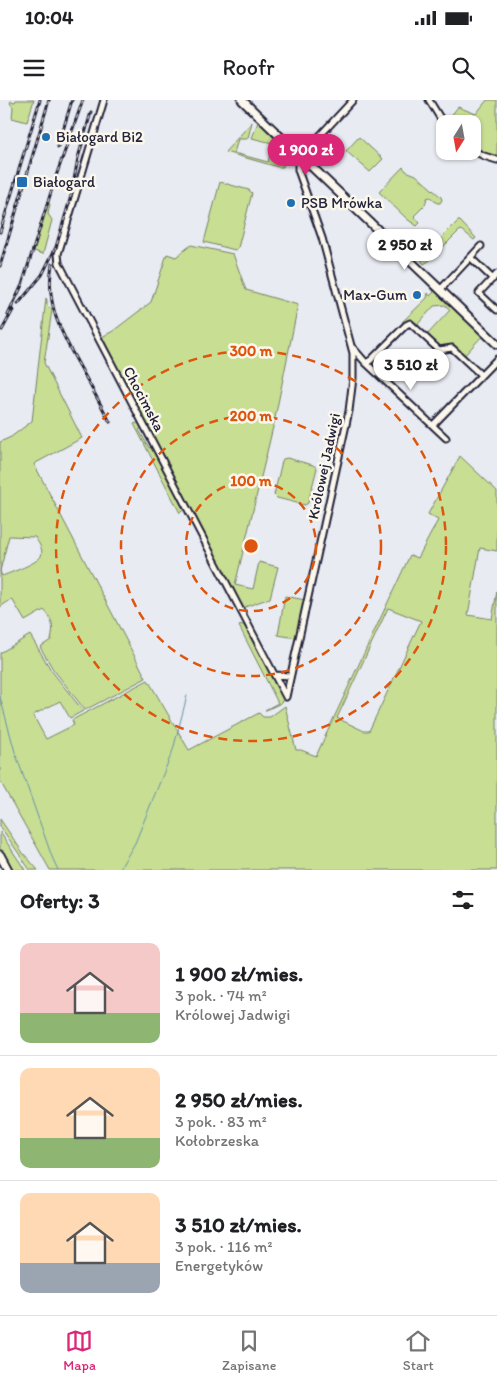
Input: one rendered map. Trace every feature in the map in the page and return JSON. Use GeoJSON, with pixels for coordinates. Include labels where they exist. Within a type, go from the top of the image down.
{"type":"FeatureCollection","features":[{"type":"Feature","properties":{"kind":"main road"},"geometry":{"type":"LineString","coordinates":[[242,100],[497,344]]}},
{"type":"Feature","properties":{"kind":"main road"},"geometry":{"type":"LineString","coordinates":[[0,855],[8,870]]}},
{"type":"Feature","properties":{"kind":"street","name":"Chocimska"},"geometry":{"type":"LineString","coordinates":[[104,100],[58,254],[59,263],[286,697]]}},
{"type":"Feature","properties":{"kind":"street"},"geometry":{"type":"LineString","coordinates":[[301,156],[353,100]]}},
{"type":"Feature","properties":{"kind":"street"},"geometry":{"type":"LineString","coordinates":[[429,100],[440,115]]}},
{"type":"Feature","properties":{"kind":"street"},"geometry":{"type":"LineString","coordinates":[[481,154],[497,160]]}},
{"type":"Feature","properties":{"kind":"street","name":"Królowej Jadwigi"},"geometry":{"type":"LineString","coordinates":[[286,697],[348,411],[353,378],[351,346],[322,238],[298,170],[298,161],[301,156]]}},
{"type":"Feature","properties":{"kind":"street"},"geometry":{"type":"LineString","coordinates":[[440,290],[481,246]]}},
{"type":"Feature","properties":{"kind":"street"},"geometry":{"type":"LineString","coordinates":[[471,258],[495,276],[479,293],[497,310]]}},
{"type":"Feature","properties":{"kind":"street"},"geometry":{"type":"LineString","coordinates":[[353,361],[371,360],[410,323],[439,350],[452,348],[481,375]]}},
{"type":"Feature","properties":{"kind":"street"},"geometry":{"type":"LineString","coordinates":[[351,346],[364,361],[446,438]]}},
{"type":"Feature","properties":{"kind":"street"},"geometry":{"type":"LineString","coordinates":[[433,425],[497,359]]}},
{"type":"Feature","properties":{"kind":"street"},"geometry":{"type":"LineString","coordinates":[[274,675],[290,676]]}},
{"type":"Feature","properties":{"kind":"green space"},"geometry":{"type":"Polygon","coordinates":[[[16,100],[34,100],[27,122],[12,118],[13,107],[10,103],[16,100]]]}},
{"type":"Feature","properties":{"kind":"green space"},"geometry":{"type":"Polygon","coordinates":[[[487,100],[497,100],[497,158],[481,151],[481,115],[452,115],[458,107],[476,114],[487,100]]]}},
{"type":"Feature","properties":{"kind":"green space"},"geometry":{"type":"Polygon","coordinates":[[[252,122],[248,138],[238,139],[234,153],[268,162],[273,151],[281,157],[283,167],[225,152],[252,122]]]}},
{"type":"Feature","properties":{"kind":"green space"},"geometry":{"type":"Polygon","coordinates":[[[258,122],[278,142],[276,144],[252,138],[258,122]]]}},
{"type":"Feature","properties":{"kind":"green space"},"geometry":{"type":"Polygon","coordinates":[[[359,137],[383,159],[370,172],[346,151],[359,137]]]}},
{"type":"Feature","properties":{"kind":"green space"},"geometry":{"type":"Polygon","coordinates":[[[403,167],[406,171],[416,175],[442,200],[440,203],[437,203],[430,197],[427,198],[425,205],[414,216],[420,223],[417,226],[379,192],[403,167]]]}},
{"type":"Feature","properties":{"kind":"green space"},"geometry":{"type":"Polygon","coordinates":[[[220,182],[249,190],[252,193],[238,248],[235,250],[204,242],[220,182]]]}},
{"type":"Feature","properties":{"kind":"green space"},"geometry":{"type":"Polygon","coordinates":[[[48,203],[50,204],[48,214],[52,220],[43,254],[34,251],[48,203]]]}},
{"type":"Feature","properties":{"kind":"green space"},"geometry":{"type":"Polygon","coordinates":[[[458,221],[476,238],[474,240],[462,230],[459,231],[424,264],[422,258],[425,254],[458,221]]]}},
{"type":"Feature","properties":{"kind":"green space"},"geometry":{"type":"Polygon","coordinates":[[[191,245],[233,254],[246,290],[298,305],[274,423],[235,585],[253,589],[259,562],[278,567],[270,598],[242,608],[102,337],[113,331],[151,302],[167,254],[176,257],[191,245]]]}},
{"type":"Feature","properties":{"kind":"green space"},"geometry":{"type":"Polygon","coordinates":[[[428,284],[483,335],[463,357],[454,348],[440,348],[427,335],[450,310],[445,305],[434,306],[418,324],[412,320],[406,323],[402,322],[427,298],[428,293],[430,296],[434,292],[428,284]]]}},
{"type":"Feature","properties":{"kind":"green space"},"geometry":{"type":"Polygon","coordinates":[[[46,298],[47,305],[52,310],[44,363],[82,438],[34,464],[146,678],[85,710],[53,669],[40,647],[51,640],[52,636],[52,624],[47,613],[44,610],[25,621],[12,599],[0,607],[0,571],[0,442],[11,437],[32,421],[46,298]],[[9,536],[0,571],[2,576],[35,562],[42,553],[35,537],[9,536]]]}},
{"type":"Feature","properties":{"kind":"green space"},"geometry":{"type":"Polygon","coordinates":[[[134,424],[141,424],[142,427],[139,430],[149,448],[153,447],[183,506],[184,509],[180,513],[134,424]]]}},
{"type":"Feature","properties":{"kind":"green space"},"geometry":{"type":"Polygon","coordinates":[[[460,456],[497,491],[497,551],[480,548],[468,615],[492,619],[497,591],[497,870],[50,870],[0,781],[0,653],[30,635],[51,670],[83,711],[70,718],[60,701],[33,715],[46,739],[74,725],[72,720],[148,680],[189,750],[259,713],[263,717],[270,717],[285,706],[296,750],[316,756],[410,555],[418,558],[438,520],[428,514],[460,456]],[[388,608],[337,718],[364,731],[369,731],[421,621],[388,608]]]}},
{"type":"Feature","properties":{"kind":"green space"},"geometry":{"type":"Polygon","coordinates":[[[287,458],[313,465],[317,468],[308,503],[305,505],[277,498],[274,495],[282,461],[287,458]]]}},
{"type":"Feature","properties":{"kind":"green space"},"geometry":{"type":"Polygon","coordinates":[[[285,596],[305,600],[296,638],[278,635],[285,596]]]}},
{"type":"Feature","properties":{"kind":"green space"},"geometry":{"type":"Polygon","coordinates":[[[244,625],[284,699],[279,704],[266,710],[278,703],[239,626],[244,625]]]}},
{"type":"Feature","properties":{"kind":"green space"},"geometry":{"type":"Polygon","coordinates":[[[0,819],[23,853],[38,870],[30,870],[0,826],[0,819]]]}},
{"type":"Feature","properties":{"kind":"green space"},"geometry":{"type":"Polygon","coordinates":[[[0,832],[25,870],[10,870],[0,852],[0,832]]]}},
{"type":"Feature","properties":{"kind":"waterway"},"geometry":{"type":"LineString","coordinates":[[119,870],[135,843],[173,750],[187,696]]}},
{"type":"Feature","properties":{"kind":"waterway"},"geometry":{"type":"LineString","coordinates":[[0,697],[15,752],[58,870]]}},
{"type":"Feature","properties":{"kind":"railway"},"geometry":{"type":"LineString","coordinates":[[0,232],[40,100]]}},
{"type":"Feature","properties":{"kind":"railway"},"geometry":{"type":"LineString","coordinates":[[0,266],[49,100]]}},
{"type":"Feature","properties":{"kind":"railway"},"geometry":{"type":"LineString","coordinates":[[58,147],[72,100]]}},
{"type":"Feature","properties":{"kind":"railway"},"geometry":{"type":"LineString","coordinates":[[8,315],[22,285],[56,176],[83,100]]}},
{"type":"Feature","properties":{"kind":"railway"},"geometry":{"type":"LineString","coordinates":[[18,304],[42,275],[56,247],[71,196],[78,158],[91,112]]}},
{"type":"Feature","properties":{"kind":"railway"},"geometry":{"type":"LineString","coordinates":[[52,264],[50,279],[56,318],[110,422]]}},
{"type":"Feature","properties":{"kind":"railway"},"geometry":{"type":"LineString","coordinates":[[2,330],[13,310]]}},
{"type":"Feature","properties":{"kind":"place","name":"Białogard Bi2"},"geometry":{"type":"Point","coordinates":[46,137]}},
{"type":"Feature","properties":{"kind":"place","name":"Białogard"},"geometry":{"type":"Point","coordinates":[22,182]}},
{"type":"Feature","properties":{"kind":"place","name":"PSB Mrówka"},"geometry":{"type":"Point","coordinates":[291,203]}},
{"type":"Feature","properties":{"kind":"place","name":"Max-Gum"},"geometry":{"type":"Point","coordinates":[417,295]}}]}
